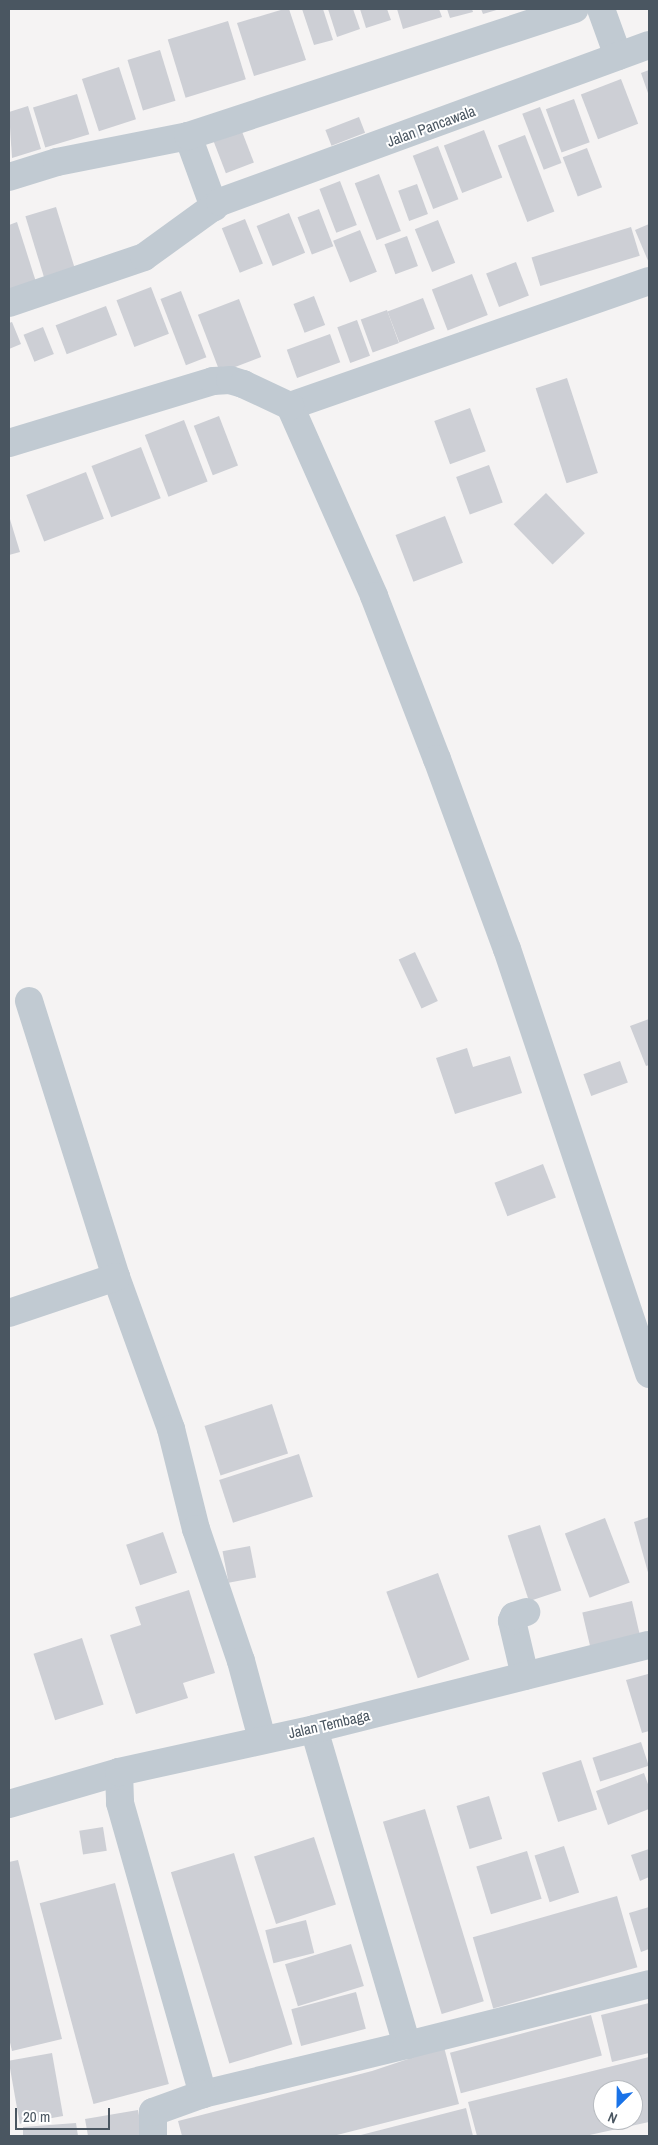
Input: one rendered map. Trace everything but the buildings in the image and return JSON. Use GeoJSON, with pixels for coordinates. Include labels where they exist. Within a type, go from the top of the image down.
{"type":"FeatureCollection","features":[{"type":"Feature","properties":{"kind":"street"},"geometry":{"type":"LineString","coordinates":[[9,177],[57,162],[188,136],[575,9]]}},
{"type":"Feature","properties":{"kind":"street"},"geometry":{"type":"LineString","coordinates":[[601,9],[618,56]]}},
{"type":"Feature","properties":{"kind":"street","name":"Jalan Pancawala"},"geometry":{"type":"LineString","coordinates":[[9,303],[144,257],[220,202],[649,45]]}},
{"type":"Feature","properties":{"kind":"street"},"geometry":{"type":"LineString","coordinates":[[188,136],[214,207]]}},
{"type":"Feature","properties":{"kind":"street"},"geometry":{"type":"LineString","coordinates":[[290,406],[649,281]]}},
{"type":"Feature","properties":{"kind":"street"},"geometry":{"type":"LineString","coordinates":[[9,443],[213,380],[230,380],[243,384],[290,406],[374,596],[440,768],[568,1125],[649,1374]]}},
{"type":"Feature","properties":{"kind":"street"},"geometry":{"type":"LineString","coordinates":[[28,1001],[116,1277],[171,1429],[196,1529],[241,1662],[262,1739]]}},
{"type":"Feature","properties":{"kind":"street"},"geometry":{"type":"LineString","coordinates":[[9,1313],[116,1277]]}},
{"type":"Feature","properties":{"kind":"street"},"geometry":{"type":"LineString","coordinates":[[522,1660],[512,1618],[526,1612]]}},
{"type":"Feature","properties":{"kind":"street","name":"Jalan Tembaga"},"geometry":{"type":"LineString","coordinates":[[9,1804],[119,1772],[314,1729],[522,1660],[649,1645]]}},
{"type":"Feature","properties":{"kind":"street"},"geometry":{"type":"LineString","coordinates":[[314,1729],[407,2045]]}},
{"type":"Feature","properties":{"kind":"street"},"geometry":{"type":"LineString","coordinates":[[119,1772],[120,1803],[203,2094]]}},
{"type":"Feature","properties":{"kind":"street"},"geometry":{"type":"LineString","coordinates":[[153,2136],[152,2112],[203,2094],[649,1984]]}}]}
